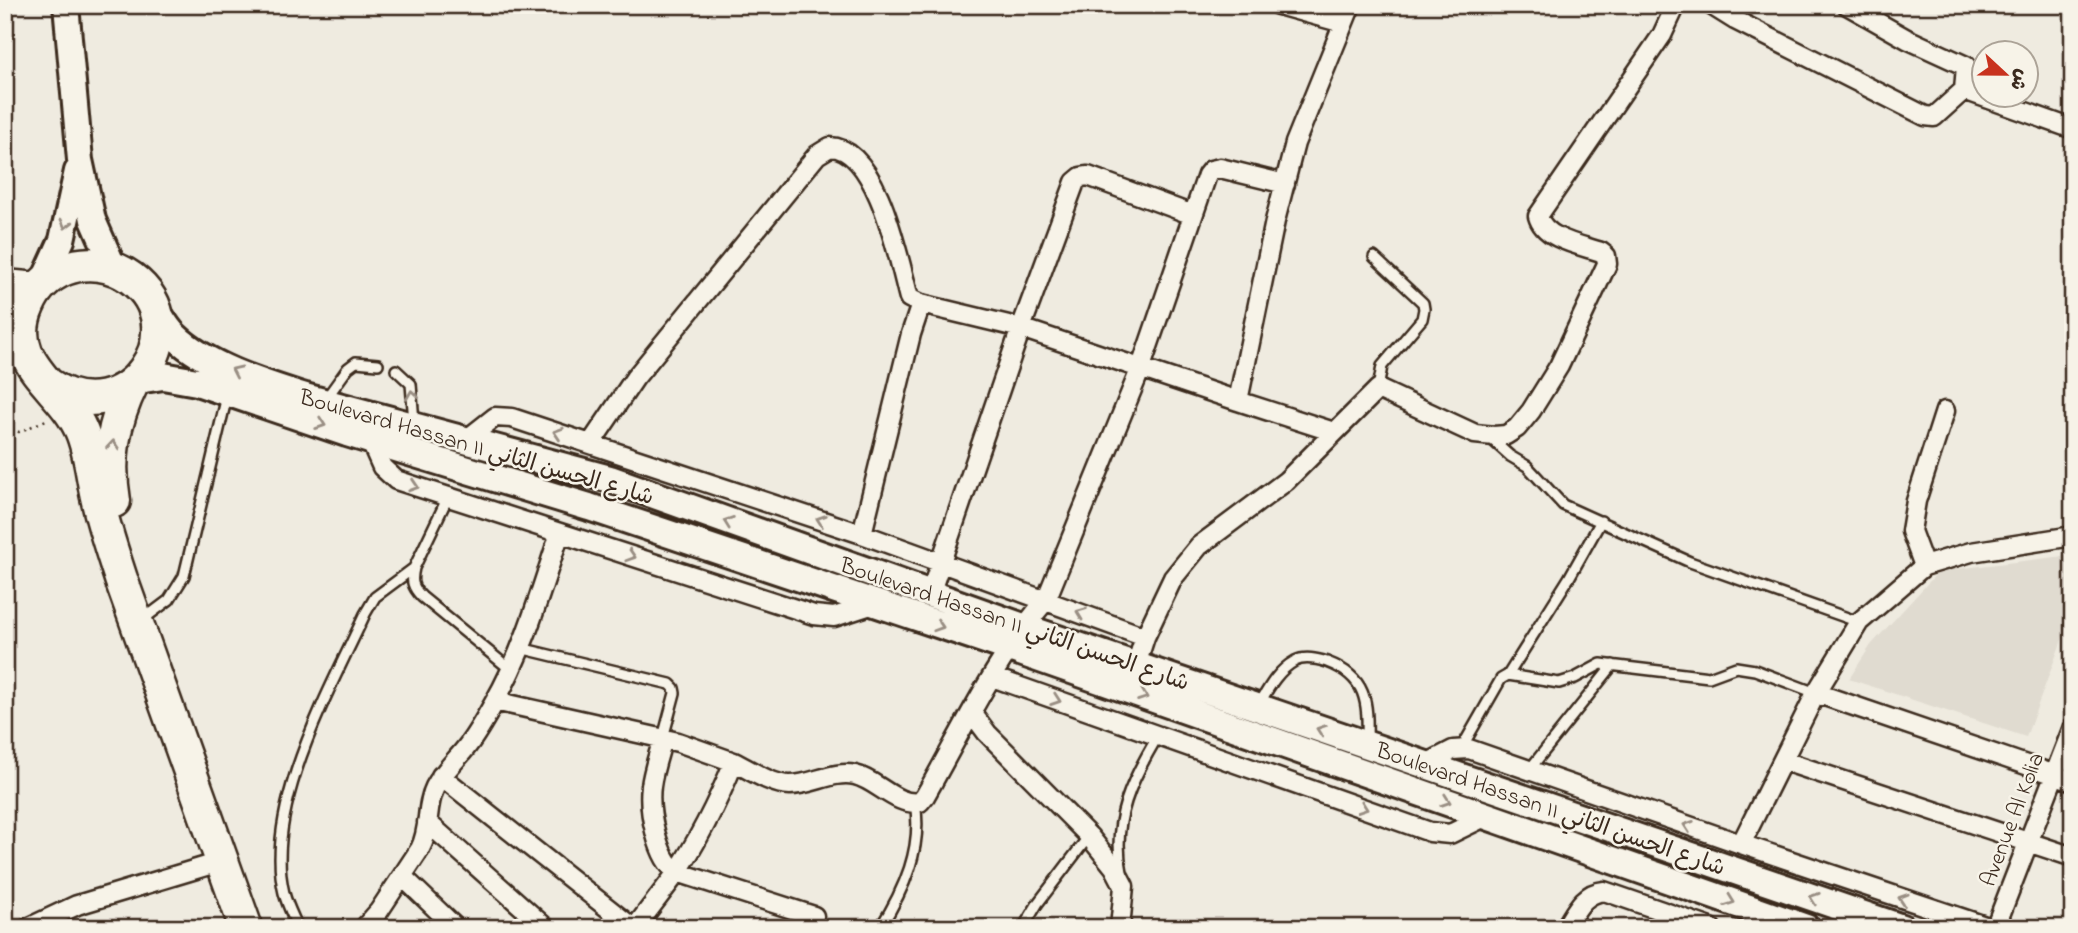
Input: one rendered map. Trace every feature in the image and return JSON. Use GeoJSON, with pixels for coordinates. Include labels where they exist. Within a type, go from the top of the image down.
{"type":"FeatureCollection","features":[{"type":"Feature","properties":{"kind":"highway"},"geometry":{"type":"LineString","coordinates":[[27,357],[23,322],[31,299],[40,287],[57,273],[79,265],[114,268],[137,283],[148,297],[156,317],[157,339],[151,360],[120,409],[114,428],[111,474],[115,507],[123,540],[149,615],[265,928]]}},
{"type":"Feature","properties":{"kind":"highway"},"geometry":{"type":"LineString","coordinates":[[5,286],[40,287]]}},
{"type":"Feature","properties":{"kind":"highway"},"geometry":{"type":"LineString","coordinates":[[5,331],[70,411],[81,429],[103,526],[246,928]]}},
{"type":"Feature","properties":{"kind":"highway"},"geometry":{"type":"LineString","coordinates":[[49,386],[76,398],[96,399],[115,394],[135,382]]}},
{"type":"Feature","properties":{"kind":"main road","name":"Boulevard Hassan II شارع الحسن الثاني"},"geometry":{"type":"LineString","coordinates":[[148,297],[170,331],[194,351],[260,383],[610,479],[930,594],[1016,638],[1359,771],[1806,928]]}},
{"type":"Feature","properties":{"kind":"main road","name":"Boulevard Hassan II شارع الحسن الثاني"},"geometry":{"type":"LineString","coordinates":[[135,382],[151,376],[182,378],[370,440],[589,507],[874,604],[1136,665],[1902,928]]}},
{"type":"Feature","properties":{"kind":"street"},"geometry":{"type":"LineString","coordinates":[[66,5],[80,160],[93,220],[114,268]]}},
{"type":"Feature","properties":{"kind":"street"},"geometry":{"type":"LineString","coordinates":[[1278,5],[1343,23]]}},
{"type":"Feature","properties":{"kind":"street"},"geometry":{"type":"LineString","coordinates":[[1238,401],[1295,143],[1351,5]]}},
{"type":"Feature","properties":{"kind":"street"},"geometry":{"type":"LineString","coordinates":[[1136,665],[1145,637],[1173,578],[1199,546],[1286,481],[1378,389],[1475,434],[1487,436],[1506,435],[1517,428],[1531,411],[1559,366],[1607,264],[1606,256],[1601,252],[1553,234],[1540,226],[1538,216],[1662,35],[1676,5]]}},
{"type":"Feature","properties":{"kind":"street"},"geometry":{"type":"LineString","coordinates":[[1711,5],[1735,20],[1925,116],[1934,117],[1964,90],[1966,66],[1907,39],[1847,5]]}},
{"type":"Feature","properties":{"kind":"street"},"geometry":{"type":"LineString","coordinates":[[1964,90],[2073,129]]}},
{"type":"Feature","properties":{"kind":"street"},"geometry":{"type":"LineString","coordinates":[[591,443],[635,378],[817,155],[830,147],[848,151],[872,181],[890,222],[909,298],[921,304],[1021,328],[1140,370],[1334,432]]}},
{"type":"Feature","properties":{"kind":"street"},"geometry":{"type":"LineString","coordinates":[[40,287],[62,240],[80,160]]}},
{"type":"Feature","properties":{"kind":"street"},"geometry":{"type":"LineString","coordinates":[[495,701],[663,738],[734,762],[783,784],[791,785],[853,774],[866,778],[906,802],[920,802],[1016,638],[1046,600],[1140,370],[1207,175],[1211,170],[1220,168],[1285,184]]}},
{"type":"Feature","properties":{"kind":"street"},"geometry":{"type":"LineString","coordinates":[[930,594],[1021,328],[1075,182],[1088,176],[1192,215]]}},
{"type":"Feature","properties":{"kind":"street"},"geometry":{"type":"LineString","coordinates":[[862,534],[921,304]]}},
{"type":"Feature","properties":{"kind":"street"},"geometry":{"type":"LineString","coordinates":[[1924,566],[1911,531],[1916,501],[1945,411]]}},
{"type":"Feature","properties":{"kind":"street"},"geometry":{"type":"LineString","coordinates":[[467,439],[486,422],[505,416],[862,534],[1145,637]]}},
{"type":"Feature","properties":{"kind":"street"},"geometry":{"type":"LineString","coordinates":[[370,440],[388,475],[448,497],[814,615],[834,617],[874,604]]}},
{"type":"Feature","properties":{"kind":"street"},"geometry":{"type":"LineString","coordinates":[[364,928],[402,877],[425,840],[431,798],[441,776],[469,744],[495,701],[520,648],[560,533]]}},
{"type":"Feature","properties":{"kind":"street"},"geometry":{"type":"LineString","coordinates":[[1741,844],[1816,693],[1859,622],[1924,566],[1971,552],[2073,536]]}},
{"type":"Feature","properties":{"kind":"street"},"geometry":{"type":"LineString","coordinates":[[992,677],[1430,832],[1450,834],[1489,815]]}},
{"type":"Feature","properties":{"kind":"street"},"geometry":{"type":"LineString","coordinates":[[1816,693],[2073,781]]}},
{"type":"Feature","properties":{"kind":"street"},"geometry":{"type":"LineString","coordinates":[[972,713],[1005,752],[1089,836],[1114,867],[1125,886],[1120,928]]}},
{"type":"Feature","properties":{"kind":"street","name":"Avenue Al Kolia"},"geometry":{"type":"LineString","coordinates":[[1993,928],[2073,727]]}},
{"type":"Feature","properties":{"kind":"street"},"geometry":{"type":"LineString","coordinates":[[663,738],[650,800],[667,863],[677,872],[814,916]]}},
{"type":"Feature","properties":{"kind":"street"},"geometry":{"type":"LineString","coordinates":[[1424,765],[1461,749],[1469,749],[1993,928]]}},
{"type":"Feature","properties":{"kind":"street"},"geometry":{"type":"LineString","coordinates":[[1784,761],[2073,857]]}},
{"type":"Feature","properties":{"kind":"street"},"geometry":{"type":"LineString","coordinates":[[441,776],[641,925],[677,872],[720,796],[734,762]]}},
{"type":"Feature","properties":{"kind":"street"},"geometry":{"type":"LineString","coordinates":[[428,822],[546,928]]}},
{"type":"Feature","properties":{"kind":"street"},"geometry":{"type":"LineString","coordinates":[[28,928],[77,905],[223,862]]}},
{"type":"Feature","properties":{"kind":"street"},"geometry":{"type":"LineString","coordinates":[[402,877],[456,928]]}},
{"type":"Feature","properties":{"kind":"street"},"geometry":{"type":"LineString","coordinates":[[1565,928],[1586,897],[1594,892],[1604,891],[1711,928]]}},
{"type":"Feature","properties":{"kind":"lane"},"geometry":{"type":"LineString","coordinates":[[1374,257],[1423,303],[1424,309],[1422,319],[1382,366],[1378,389]]}},
{"type":"Feature","properties":{"kind":"lane"},"geometry":{"type":"LineString","coordinates":[[323,402],[352,365],[359,362],[378,364]]}},
{"type":"Feature","properties":{"kind":"lane"},"geometry":{"type":"LineString","coordinates":[[396,370],[411,384],[415,427]]}},
{"type":"Feature","properties":{"kind":"lane"},"geometry":{"type":"LineString","coordinates":[[149,615],[169,600],[184,576],[228,392]]}},
{"type":"Feature","properties":{"kind":"lane"},"geometry":{"type":"LineString","coordinates":[[1487,436],[1510,456],[1527,466],[1563,505],[1690,562],[1859,622]]}},
{"type":"Feature","properties":{"kind":"lane"},"geometry":{"type":"LineString","coordinates":[[448,497],[414,568],[414,588],[510,669]]}},
{"type":"Feature","properties":{"kind":"lane"},"geometry":{"type":"LineString","coordinates":[[1461,749],[1501,680],[1508,676],[1569,578],[1601,521]]}},
{"type":"Feature","properties":{"kind":"lane"},"geometry":{"type":"LineString","coordinates":[[298,928],[284,892],[281,866],[284,815],[293,782],[307,739],[365,614],[375,597],[414,568]]}},
{"type":"Feature","properties":{"kind":"lane"},"geometry":{"type":"LineString","coordinates":[[520,648],[670,684],[675,693],[663,738]]}},
{"type":"Feature","properties":{"kind":"lane"},"geometry":{"type":"LineString","coordinates":[[1257,708],[1273,681],[1292,663],[1312,658],[1347,672],[1362,690],[1367,717],[1366,745],[1359,771]]}},
{"type":"Feature","properties":{"kind":"lane"},"geometry":{"type":"LineString","coordinates":[[1508,676],[1559,683],[1601,664],[1709,677],[1736,667],[1755,670],[1816,693]]}},
{"type":"Feature","properties":{"kind":"lane"},"geometry":{"type":"LineString","coordinates":[[1528,771],[1613,665]]}},
{"type":"Feature","properties":{"kind":"lane"},"geometry":{"type":"LineString","coordinates":[[1125,886],[1119,852],[1119,825],[1127,795],[1158,736]]}},
{"type":"Feature","properties":{"kind":"lane"},"geometry":{"type":"LineString","coordinates":[[880,928],[904,884],[911,864],[919,823],[915,803]]}},
{"type":"Feature","properties":{"kind":"lane"},"geometry":{"type":"LineString","coordinates":[[1023,928],[1038,903],[1089,836]]}},
{"type":"Feature","properties":{"kind":"path"},"geometry":{"type":"LineString","coordinates":[[5,426],[19,432],[70,411]]}},
{"type":"Feature","properties":{"kind":"shaded area"},"geometry":{"type":"Polygon","coordinates":[[[2073,555],[2073,610],[2026,737],[1849,679],[1871,645],[1939,571],[2073,555]]]}}]}
